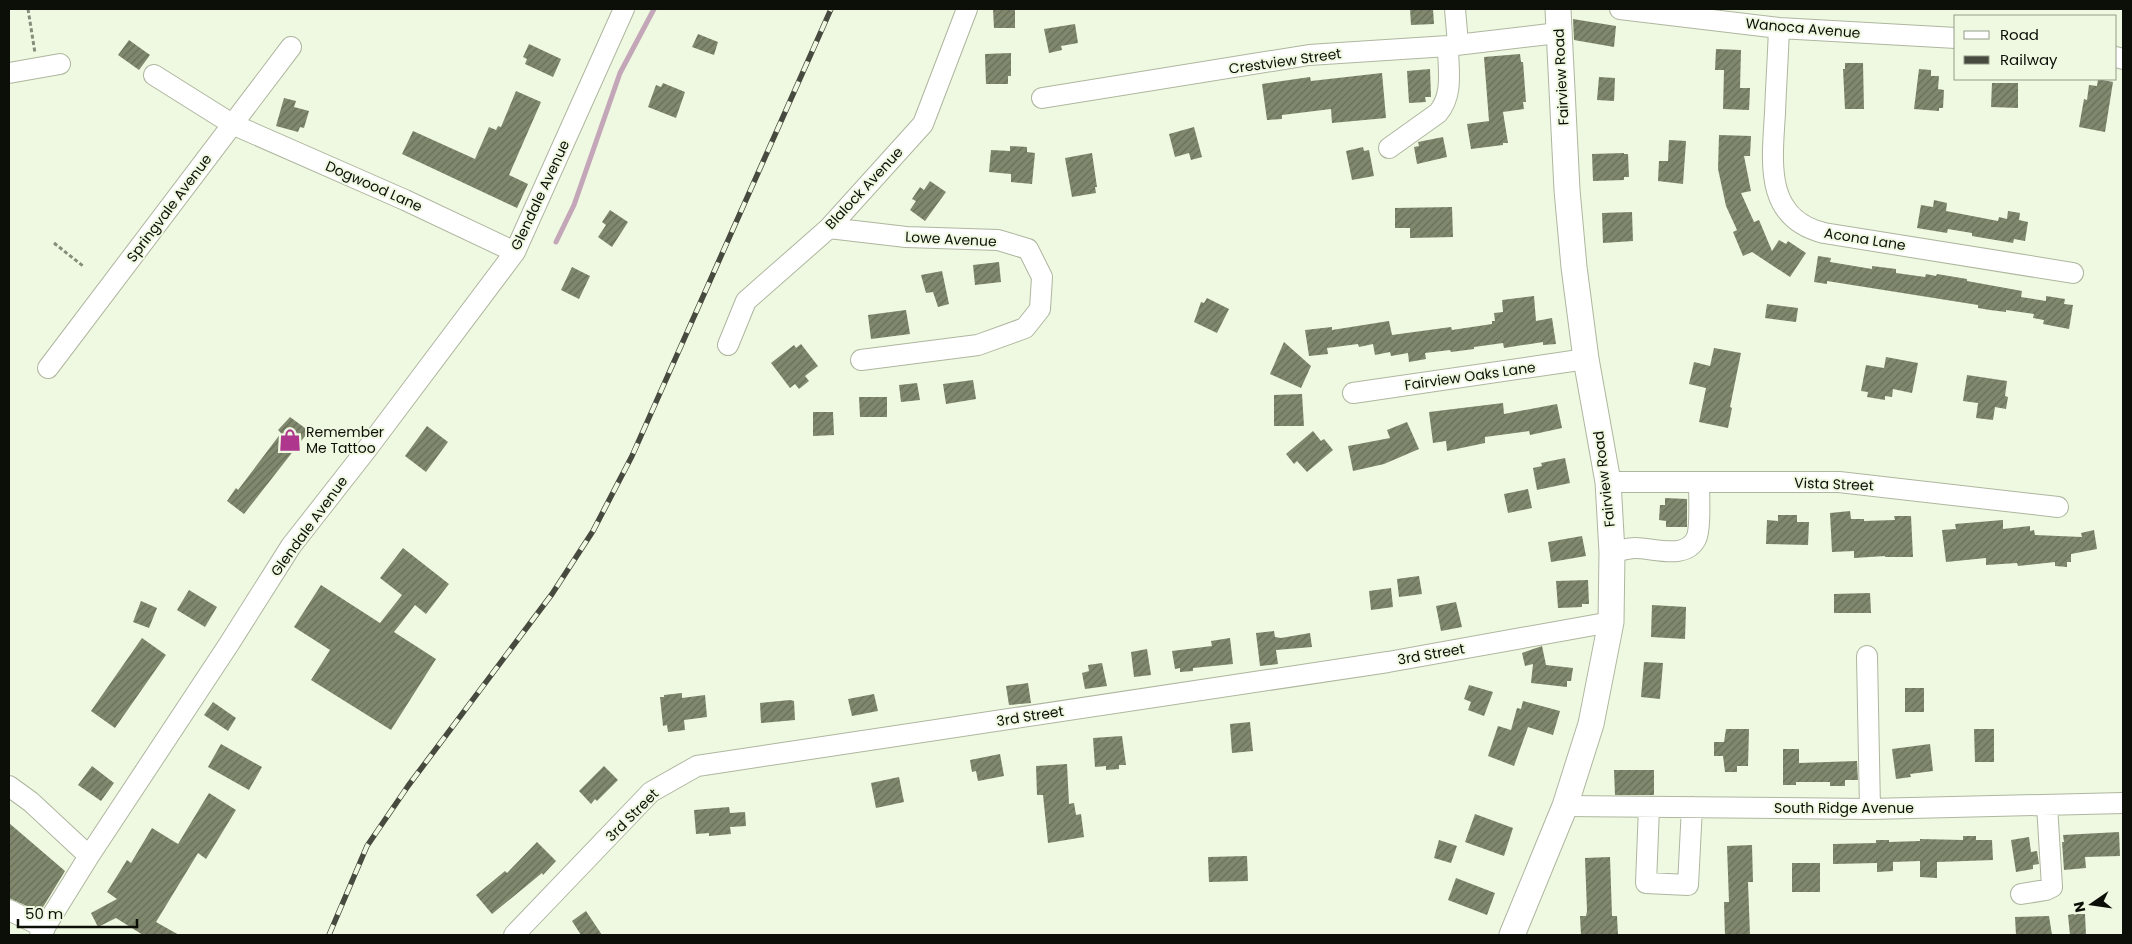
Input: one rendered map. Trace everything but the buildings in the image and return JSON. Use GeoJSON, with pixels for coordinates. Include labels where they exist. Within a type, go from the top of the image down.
{"type":"FeatureCollection","features":[{"type":"Feature","properties":{"kind":"main road","name":"Fairview Road"},"geometry":{"type":"LineString","coordinates":[[1512,935],[1565,806],[1591,724],[1611,622],[1612,552],[1608,482],[1586,358],[1574,267],[1567,190],[1558,21]]}},
{"type":"Feature","properties":{"kind":"street","name":"Glendale Avenue"},"geometry":{"type":"LineString","coordinates":[[43,933],[89,856],[229,644],[291,546],[367,449],[515,252],[624,9]]}},
{"type":"Feature","properties":{"kind":"street","name":"Blalock Avenue"},"geometry":{"type":"LineString","coordinates":[[728,345],[746,302],[829,228],[923,124],[967,9]]}},
{"type":"Feature","properties":{"kind":"street"},"geometry":{"type":"LineString","coordinates":[[1389,148],[1438,113],[1448,99],[1455,9]]}},
{"type":"Feature","properties":{"kind":"street","name":"Wanoca Avenue"},"geometry":{"type":"LineString","coordinates":[[1620,9],[1779,28],[1954,38]]}},
{"type":"Feature","properties":{"kind":"street","name":"Crestview Street"},"geometry":{"type":"LineString","coordinates":[[1042,98],[1309,55],[1453,45],[1558,21]]}},
{"type":"Feature","properties":{"kind":"street","name":"Acona Lane"},"geometry":{"type":"LineString","coordinates":[[1779,28],[1773,177],[1782,204],[1799,223],[1811,230],[1824,233],[2073,273]]}},
{"type":"Feature","properties":{"kind":"street","name":"Springvale Avenue"},"geometry":{"type":"LineString","coordinates":[[48,368],[291,47]]}},
{"type":"Feature","properties":{"kind":"street"},"geometry":{"type":"LineString","coordinates":[[9,73],[60,64]]}},
{"type":"Feature","properties":{"kind":"street","name":"Dogwood Lane"},"geometry":{"type":"LineString","coordinates":[[154,75],[232,124],[405,200],[515,252]]}},
{"type":"Feature","properties":{"kind":"street","name":"Lowe Avenue"},"geometry":{"type":"LineString","coordinates":[[829,228],[906,237],[998,240],[1028,249],[1042,277],[1040,309],[1024,328],[978,345],[861,360]]}},
{"type":"Feature","properties":{"kind":"street","name":"Fairview Oaks Lane"},"geometry":{"type":"LineString","coordinates":[[1353,393],[1586,358]]}},
{"type":"Feature","properties":{"kind":"street","name":"Vista Street"},"geometry":{"type":"LineString","coordinates":[[1608,482],[1839,482],[2058,508]]}},
{"type":"Feature","properties":{"kind":"street"},"geometry":{"type":"LineString","coordinates":[[1612,552],[1633,548],[1675,552],[1689,548],[1697,538],[1700,508],[1699,482]]}},
{"type":"Feature","properties":{"kind":"street","name":"3rd Street"},"geometry":{"type":"LineString","coordinates":[[514,935],[651,792],[697,766],[1388,662],[1611,622]]}},
{"type":"Feature","properties":{"kind":"street"},"geometry":{"type":"LineString","coordinates":[[1867,656],[1870,809]]}},
{"type":"Feature","properties":{"kind":"street"},"geometry":{"type":"LineString","coordinates":[[9,786],[31,802],[89,856]]}},
{"type":"Feature","properties":{"kind":"street","name":"South Ridge Avenue"},"geometry":{"type":"LineString","coordinates":[[1565,806],[1870,809],[2123,803]]}},
{"type":"Feature","properties":{"kind":"street"},"geometry":{"type":"LineString","coordinates":[[2021,894],[2046,890],[2052,887],[2047,805]]}},
{"type":"Feature","properties":{"kind":"street"},"geometry":{"type":"LineString","coordinates":[[1649,807],[1646,883],[1688,885],[1692,807]]}},
{"type":"Feature","properties":{"kind":"street"},"geometry":{"type":"LineString","coordinates":[[9,910],[43,933]]}},
{"type":"Feature","properties":{"kind":"path"},"geometry":{"type":"LineString","coordinates":[[28,9],[37,58]]}},
{"type":"Feature","properties":{"kind":"path"},"geometry":{"type":"LineString","coordinates":[[54,243],[83,266]]}},
{"type":"Feature","properties":{"kind":"waterway"},"geometry":{"type":"LineString","coordinates":[[556,242],[574,205],[620,73],[654,9]]}},
{"type":"Feature","properties":{"kind":"railway"},"geometry":{"type":"LineString","coordinates":[[329,935],[367,846],[408,786],[552,594],[593,531],[632,456],[831,9]]}},
{"type":"Feature","properties":{"kind":"place","name":"Remember Me Tattoo"},"geometry":{"type":"Point","coordinates":[290,440]}}]}
